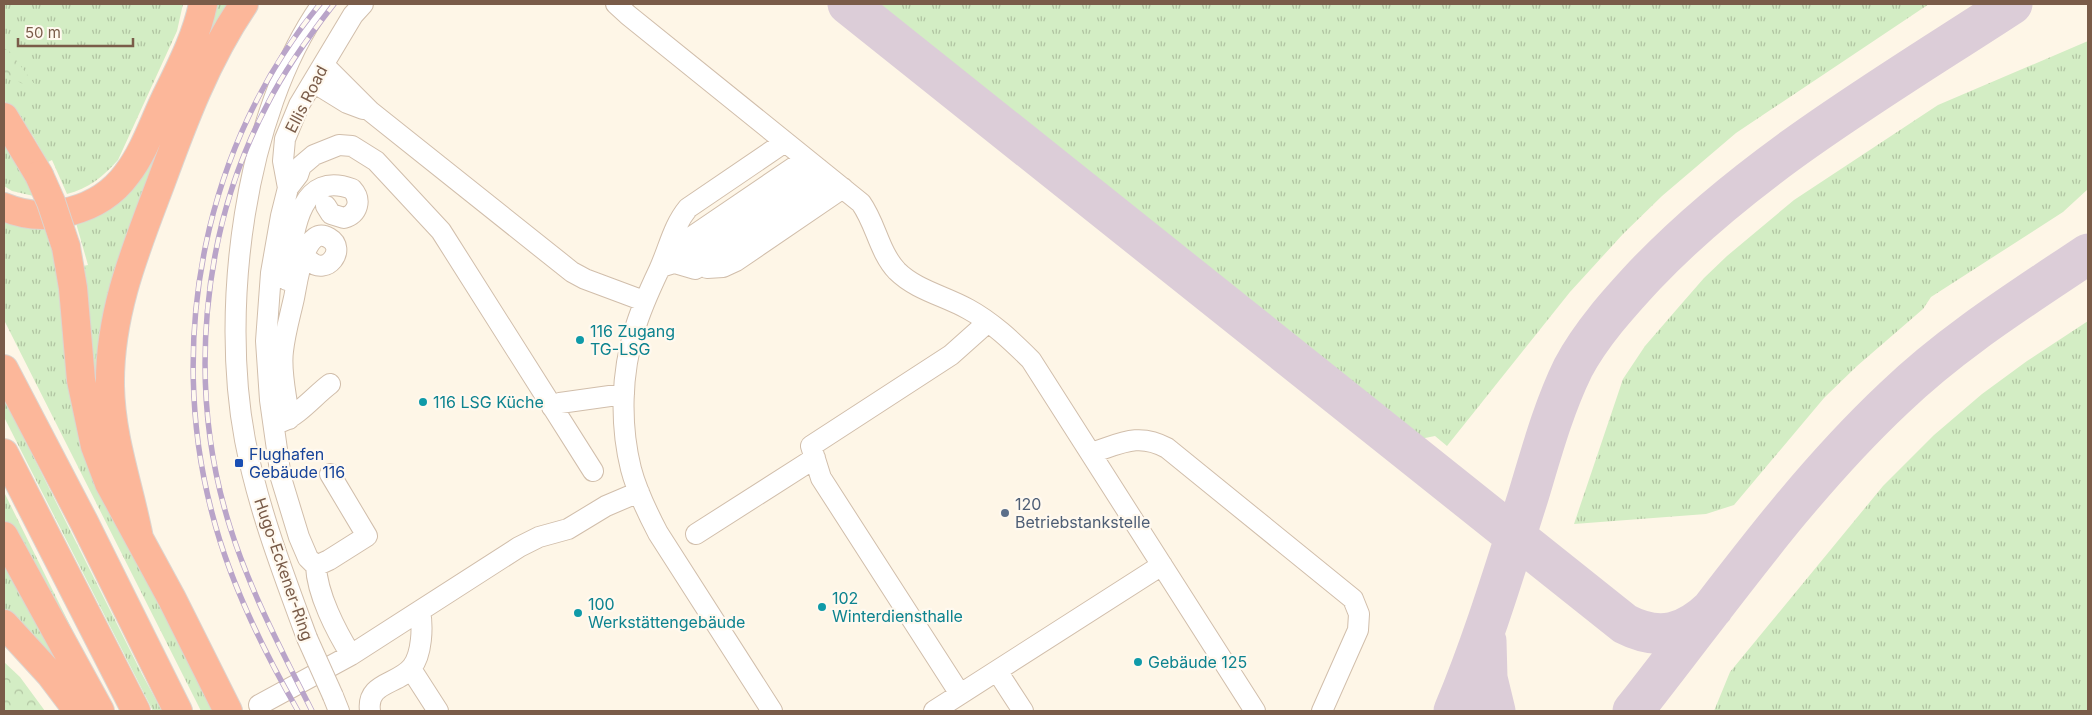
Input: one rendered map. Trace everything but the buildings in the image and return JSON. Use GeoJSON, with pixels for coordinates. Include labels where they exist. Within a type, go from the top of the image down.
{"type":"FeatureCollection","features":[{"type":"Feature","properties":{"kind":"highway"},"geometry":{"type":"LineString","coordinates":[[4,207],[16,212],[44,215],[70,212],[99,200],[117,186],[127,174],[142,149],[192,42],[203,4]]}},
{"type":"Feature","properties":{"kind":"highway"},"geometry":{"type":"LineString","coordinates":[[139,538],[113,428],[110,366],[116,317],[126,276],[189,106],[219,45],[244,4]]}},
{"type":"Feature","properties":{"kind":"highway"},"geometry":{"type":"LineString","coordinates":[[4,117],[39,175],[54,207],[66,247],[73,288],[80,380],[95,446],[109,483],[228,711]]}},
{"type":"Feature","properties":{"kind":"highway"},"geometry":{"type":"LineString","coordinates":[[4,369],[84,522],[178,711]]}},
{"type":"Feature","properties":{"kind":"highway"},"geometry":{"type":"LineString","coordinates":[[4,453],[136,711]]}},
{"type":"Feature","properties":{"kind":"highway"},"geometry":{"type":"LineString","coordinates":[[4,536],[100,711]]}},
{"type":"Feature","properties":{"kind":"highway"},"geometry":{"type":"LineString","coordinates":[[4,624],[50,674],[78,711]]}},
{"type":"Feature","properties":{"kind":"street","name":"Ellis Road"},"geometry":{"type":"LineString","coordinates":[[281,422],[266,360],[271,273],[288,188],[283,161],[286,139],[299,105],[353,15],[363,4]]}},
{"type":"Feature","properties":{"kind":"street"},"geometry":{"type":"LineString","coordinates":[[616,4],[860,203],[868,213],[882,248],[897,271],[910,282],[968,309],[988,322],[1009,338],[1031,360],[1255,711]]}},
{"type":"Feature","properties":{"kind":"street","name":"Hugo-Eckener-Ring"},"geometry":{"type":"LineString","coordinates":[[317,10],[285,70],[270,106],[249,189],[239,264],[237,364],[243,429],[265,519],[307,638],[336,704]]}},
{"type":"Feature","properties":{"kind":"street"},"geometry":{"type":"LineString","coordinates":[[319,73],[347,103],[370,111],[572,272],[585,279],[644,301]]}},
{"type":"Feature","properties":{"kind":"street"},"geometry":{"type":"LineString","coordinates":[[667,265],[677,225],[688,208],[785,142]]}},
{"type":"Feature","properties":{"kind":"street"},"geometry":{"type":"LineString","coordinates":[[288,188],[294,182],[301,166],[314,156],[339,145],[352,146],[376,161],[441,231],[593,471]]}},
{"type":"Feature","properties":{"kind":"street"},"geometry":{"type":"LineString","coordinates":[[772,711],[658,533],[638,492],[631,468],[625,426],[624,394],[634,331],[644,301],[678,246],[825,174]]}},
{"type":"Feature","properties":{"kind":"street"},"geometry":{"type":"LineString","coordinates":[[667,265],[695,268],[723,267],[736,261],[825,174]]}},
{"type":"Feature","properties":{"kind":"street"},"geometry":{"type":"LineString","coordinates":[[268,322],[282,305],[290,256],[300,213],[306,200],[321,187],[331,185],[352,189],[358,200],[357,208],[350,216],[339,218],[331,214],[326,206]]}},
{"type":"Feature","properties":{"kind":"street"},"geometry":{"type":"LineString","coordinates":[[310,261],[318,266],[328,265],[335,258],[337,251],[317,220],[317,210],[328,194],[343,186]]}},
{"type":"Feature","properties":{"kind":"street"},"geometry":{"type":"LineString","coordinates":[[351,655],[332,619],[316,578],[316,566],[308,558],[299,537],[281,478],[283,352],[287,326],[308,244],[312,239],[327,238],[367,219]]}},
{"type":"Feature","properties":{"kind":"street"},"geometry":{"type":"LineString","coordinates":[[960,694],[821,478],[812,446],[950,355],[988,322]]}},
{"type":"Feature","properties":{"kind":"street"},"geometry":{"type":"LineString","coordinates":[[243,429],[281,422],[330,384]]}},
{"type":"Feature","properties":{"kind":"street"},"geometry":{"type":"LineString","coordinates":[[552,408],[560,403],[624,394]]}},
{"type":"Feature","properties":{"kind":"street"},"geometry":{"type":"LineString","coordinates":[[1091,453],[1140,439],[1147,439],[1162,445],[1353,599],[1359,614],[1358,630],[1322,711]]}},
{"type":"Feature","properties":{"kind":"street"},"geometry":{"type":"LineString","coordinates":[[696,534],[815,458]]}},
{"type":"Feature","properties":{"kind":"street"},"geometry":{"type":"LineString","coordinates":[[316,566],[329,560],[366,536],[330,474]]}},
{"type":"Feature","properties":{"kind":"street"},"geometry":{"type":"LineString","coordinates":[[259,705],[351,655],[530,541],[568,529],[606,506],[638,492]]}},
{"type":"Feature","properties":{"kind":"street"},"geometry":{"type":"LineString","coordinates":[[934,711],[1162,565]]}},
{"type":"Feature","properties":{"kind":"street"},"geometry":{"type":"LineString","coordinates":[[370,711],[371,696],[377,689],[411,669],[417,658],[422,621],[420,611]]}},
{"type":"Feature","properties":{"kind":"street"},"geometry":{"type":"LineString","coordinates":[[411,669],[438,711]]}},
{"type":"Feature","properties":{"kind":"street"},"geometry":{"type":"LineString","coordinates":[[997,671],[1017,708]]}},
{"type":"Feature","properties":{"kind":"green space"},"geometry":{"type":"Polygon","coordinates":[[[4,4],[183,4],[177,31],[118,160],[95,181],[75,192],[67,194],[52,160],[48,162],[33,136],[4,100],[4,4]]]}},
{"type":"Feature","properties":{"kind":"green space"},"geometry":{"type":"Polygon","coordinates":[[[212,4],[238,4],[159,165],[107,429],[94,377],[87,289],[83,266],[88,265],[76,223],[92,217],[212,4]]]}},
{"type":"Feature","properties":{"kind":"green space"},"geometry":{"type":"Polygon","coordinates":[[[878,4],[1929,4],[1736,133],[1662,196],[1623,234],[1570,292],[1447,446],[1435,436],[1420,439],[878,4]]]}},
{"type":"Feature","properties":{"kind":"green space"},"geometry":{"type":"Polygon","coordinates":[[[2088,41],[2088,189],[2063,212],[1931,297],[1923,309],[1857,366],[1824,398],[1734,505],[1706,514],[1574,524],[1623,379],[1645,346],[1704,278],[1727,256],[1794,200],[1938,105],[2088,41]]]}},
{"type":"Feature","properties":{"kind":"green space"},"geometry":{"type":"Polygon","coordinates":[[[4,48],[10,52],[42,94],[4,74],[4,48]]]}},
{"type":"Feature","properties":{"kind":"green space"},"geometry":{"type":"Polygon","coordinates":[[[4,128],[38,197],[12,191],[4,186],[4,128]]]}},
{"type":"Feature","properties":{"kind":"green space"},"geometry":{"type":"Polygon","coordinates":[[[4,219],[50,228],[69,328],[222,711],[201,711],[4,320],[4,219]]]}},
{"type":"Feature","properties":{"kind":"green space"},"geometry":{"type":"Polygon","coordinates":[[[2088,321],[2088,711],[1714,711],[1730,672],[1883,486],[1934,435],[1982,394],[2027,361],[2088,321]]]}},
{"type":"Feature","properties":{"kind":"green space"},"geometry":{"type":"Polygon","coordinates":[[[4,398],[162,711],[153,711],[4,417],[4,398]]]}},
{"type":"Feature","properties":{"kind":"green space"},"geometry":{"type":"Polygon","coordinates":[[[4,492],[108,702],[4,522],[4,492]]]}},
{"type":"Feature","properties":{"kind":"green space"},"geometry":{"type":"Polygon","coordinates":[[[4,559],[79,691],[4,616],[4,559]]]}},
{"type":"Feature","properties":{"kind":"green space"},"geometry":{"type":"Polygon","coordinates":[[[4,662],[20,677],[45,711],[4,711],[4,662]]]}},
{"type":"Feature","properties":{"kind":"taxiway"},"geometry":{"type":"LineString","coordinates":[[848,4],[1625,624],[1650,633],[1672,633],[1693,624],[1713,608]]}},
{"type":"Feature","properties":{"kind":"taxiway"},"geometry":{"type":"LineString","coordinates":[[1454,711],[1475,659],[1559,399],[1580,355],[1606,319],[1645,275],[1686,235],[1774,162],[1868,97],[2012,4]]}},
{"type":"Feature","properties":{"kind":"taxiway"},"geometry":{"type":"LineString","coordinates":[[1633,711],[1790,510],[1858,434],[1894,398],[1939,358],[2012,305],[2088,254]]}},
{"type":"Feature","properties":{"kind":"taxiway"},"geometry":{"type":"LineString","coordinates":[[1486,641],[1487,678],[1495,711]]}},
{"type":"Feature","properties":{"kind":"railway"},"geometry":{"type":"LineString","coordinates":[[298,711],[272,664],[248,614],[219,538],[199,447],[193,380],[196,312],[206,245],[223,180],[248,118],[280,59],[320,4]]}},
{"type":"Feature","properties":{"kind":"railway"},"geometry":{"type":"LineString","coordinates":[[312,711],[257,598],[230,527],[216,475],[208,422],[205,367],[207,313],[215,258],[227,205],[244,154],[267,105],[282,79],[334,4]]}},
{"type":"Feature","properties":{"kind":"place","name":"116 Zugang TG-LSG"},"geometry":{"type":"Point","coordinates":[580,340]}},
{"type":"Feature","properties":{"kind":"place","name":"116 LSG Küche"},"geometry":{"type":"Point","coordinates":[423,402]}},
{"type":"Feature","properties":{"kind":"place","name":"Flughafen Gebäude 116"},"geometry":{"type":"Point","coordinates":[239,463]}},
{"type":"Feature","properties":{"kind":"place","name":"120 Betriebstankstelle"},"geometry":{"type":"Point","coordinates":[1005,513]}},
{"type":"Feature","properties":{"kind":"place","name":"102 Winterdiensthalle"},"geometry":{"type":"Point","coordinates":[822,607]}},
{"type":"Feature","properties":{"kind":"place","name":"100 Werkstättengebäude"},"geometry":{"type":"Point","coordinates":[578,613]}},
{"type":"Feature","properties":{"kind":"place","name":"Gebäude 125"},"geometry":{"type":"Point","coordinates":[1138,662]}}]}
